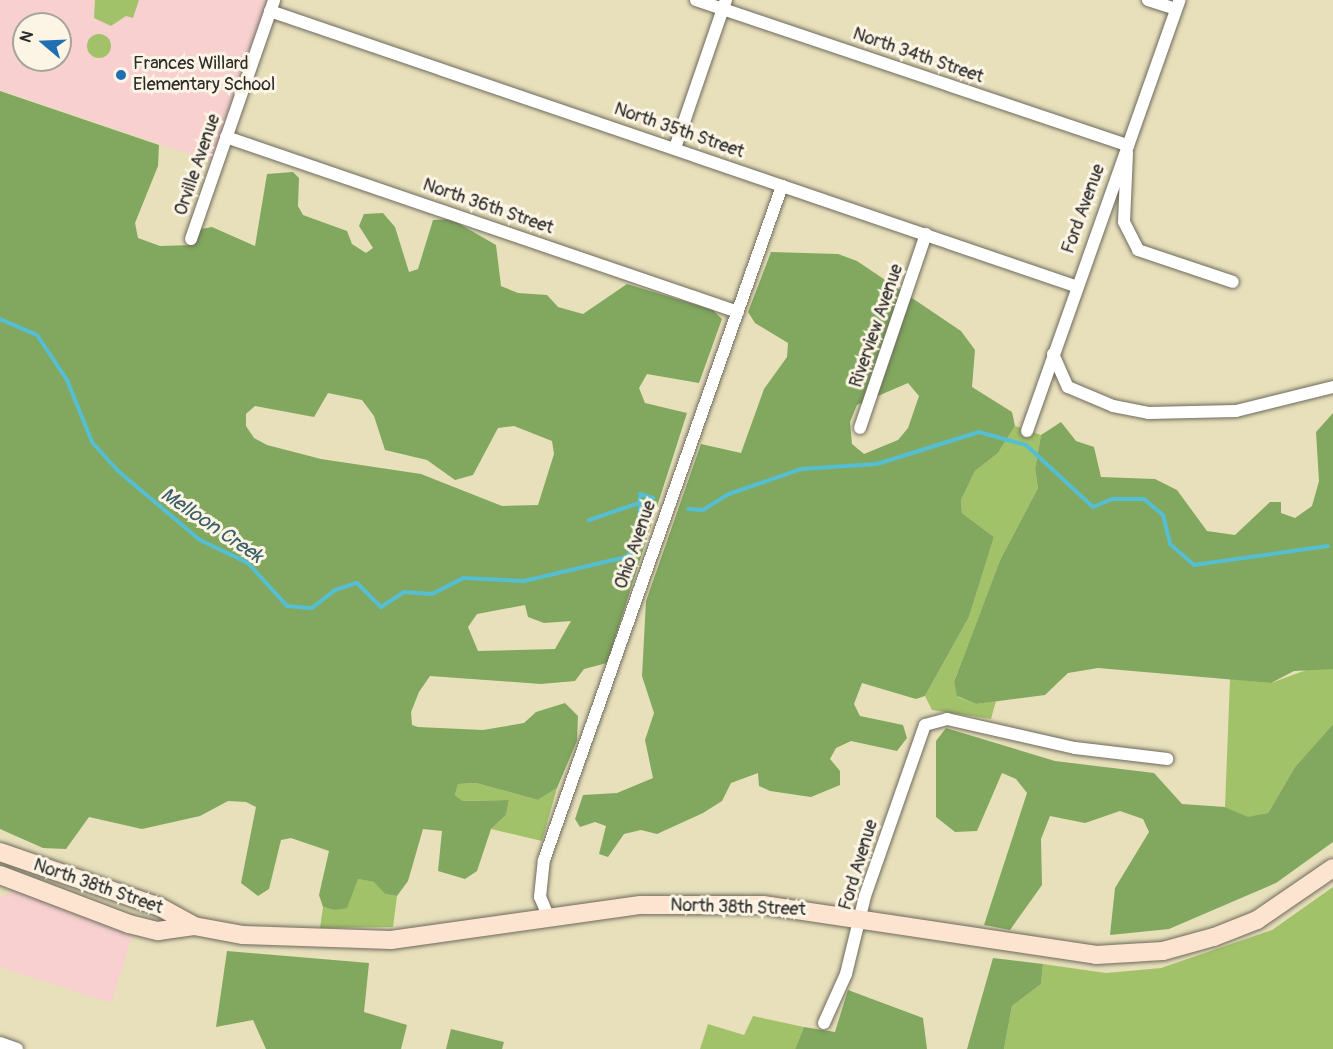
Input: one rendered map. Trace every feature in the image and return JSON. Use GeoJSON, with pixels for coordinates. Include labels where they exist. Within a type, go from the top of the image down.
{"type":"FeatureCollection","features":[{"type":"Feature","properties":{"kind":"main road","name":"North 38th Street"},"geometry":{"type":"LineString","coordinates":[[0,852],[160,907],[194,926]]}},
{"type":"Feature","properties":{"kind":"main road","name":"North 38th Street"},"geometry":{"type":"LineString","coordinates":[[0,875],[129,924],[158,931],[194,926],[290,939],[391,940],[641,905],[730,904],[861,918],[1096,955],[1163,951],[1257,920],[1333,868]]}},
{"type":"Feature","properties":{"kind":"street","name":"North 34th Street"},"geometry":{"type":"LineString","coordinates":[[696,0],[724,4],[1128,145]]}},
{"type":"Feature","properties":{"kind":"street"},"geometry":{"type":"LineString","coordinates":[[1148,0],[1177,5]]}},
{"type":"Feature","properties":{"kind":"street"},"geometry":{"type":"LineString","coordinates":[[675,148],[724,4]]}},
{"type":"Feature","properties":{"kind":"street","name":"North 35th Street"},"geometry":{"type":"LineString","coordinates":[[272,5],[782,186],[1075,286]]}},
{"type":"Feature","properties":{"kind":"street","name":"Orville Avenue"},"geometry":{"type":"LineString","coordinates":[[191,239],[272,5]]}},
{"type":"Feature","properties":{"kind":"street","name":"Ford Avenue"},"geometry":{"type":"LineString","coordinates":[[1027,431],[1075,286],[1177,5]]}},
{"type":"Feature","properties":{"kind":"street","name":"North 36th Street"},"geometry":{"type":"LineString","coordinates":[[226,137],[738,312]]}},
{"type":"Feature","properties":{"kind":"street"},"geometry":{"type":"LineString","coordinates":[[1128,145],[1124,222],[1138,250],[1233,282]]}},
{"type":"Feature","properties":{"kind":"street","name":"Ohio Avenue"},"geometry":{"type":"LineString","coordinates":[[549,918],[540,897],[544,860],[782,186]]}},
{"type":"Feature","properties":{"kind":"street","name":"Riverview Avenue"},"geometry":{"type":"LineString","coordinates":[[860,428],[926,234]]}},
{"type":"Feature","properties":{"kind":"street"},"geometry":{"type":"LineString","coordinates":[[1053,354],[1068,387],[1113,406],[1148,413],[1236,411],[1333,387]]}},
{"type":"Feature","properties":{"kind":"street","name":"Ford Avenue"},"geometry":{"type":"LineString","coordinates":[[824,1023],[846,974],[861,918],[920,733],[933,720],[1075,748],[1167,759]]}},
{"type":"Feature","properties":{"kind":"street"},"geometry":{"type":"LineString","coordinates":[[0,1043],[17,1049]]}},
{"type":"Feature","properties":{"kind":"shaded area","name":"Frances Willard Elementary School"},"geometry":{"type":"Polygon","coordinates":[[[0,0],[268,0],[213,162],[0,90],[0,0]]]}},
{"type":"Feature","properties":{"kind":"shaded area"},"geometry":{"type":"Polygon","coordinates":[[[16,888],[134,932],[111,1003],[0,967],[0,898],[16,888]]]}},
{"type":"Feature","properties":{"kind":"green space"},"geometry":{"type":"Polygon","coordinates":[[[95,0],[139,0],[133,18],[126,16],[111,26],[94,18],[95,0]]]}},
{"type":"Feature","properties":{"kind":"green space"},"geometry":{"type":"Polygon","coordinates":[[[99,34],[104,35],[110,41],[110,51],[104,57],[99,58],[94,57],[88,51],[87,46],[88,41],[94,35],[99,34]]]}},
{"type":"Feature","properties":{"kind":"green space"},"geometry":{"type":"Polygon","coordinates":[[[0,91],[159,145],[158,166],[135,223],[138,238],[160,246],[192,245],[201,229],[212,227],[255,246],[267,174],[293,172],[299,178],[298,206],[303,215],[347,231],[352,244],[366,253],[373,248],[359,226],[364,214],[383,213],[395,227],[409,272],[418,269],[433,220],[451,219],[496,245],[501,286],[518,293],[547,295],[558,307],[583,314],[627,284],[713,310],[722,319],[699,383],[647,374],[639,388],[645,403],[687,413],[607,663],[584,669],[575,681],[541,684],[430,676],[419,692],[411,712],[412,725],[418,727],[483,730],[524,723],[536,712],[565,703],[578,716],[577,741],[557,788],[538,800],[476,783],[458,784],[455,795],[462,801],[509,800],[506,815],[491,829],[477,871],[465,879],[438,871],[442,831],[423,829],[408,881],[397,896],[385,894],[374,882],[358,879],[347,908],[334,910],[323,907],[319,895],[329,851],[291,838],[281,840],[269,889],[258,896],[241,883],[256,807],[246,802],[228,801],[200,816],[142,829],[89,817],[66,849],[43,848],[0,829],[0,91]],[[328,393],[314,417],[255,406],[246,414],[246,426],[254,438],[267,445],[321,459],[421,474],[502,506],[538,505],[554,454],[552,441],[514,426],[498,428],[473,475],[455,480],[427,460],[385,450],[374,416],[362,400],[328,393]],[[525,605],[477,614],[468,627],[478,651],[555,649],[571,621],[544,623],[528,617],[525,605]]]}},
{"type":"Feature","properties":{"kind":"green space"},"geometry":{"type":"Polygon","coordinates":[[[771,252],[838,254],[857,261],[961,331],[975,350],[972,387],[1012,412],[1015,426],[998,453],[975,471],[961,500],[962,513],[994,537],[969,617],[925,696],[916,699],[862,683],[854,704],[860,716],[903,725],[907,738],[897,751],[851,741],[836,748],[830,759],[840,771],[840,785],[811,797],[770,791],[759,786],[758,773],[731,783],[722,801],[703,813],[657,834],[641,830],[624,834],[608,857],[599,854],[606,826],[595,822],[580,827],[575,819],[583,795],[617,793],[653,778],[645,740],[654,713],[642,676],[646,601],[701,444],[741,453],[764,389],[787,357],[788,343],[755,323],[748,312],[771,252]],[[908,383],[857,405],[850,422],[852,444],[864,454],[898,440],[908,428],[919,396],[908,383]]]}},
{"type":"Feature","properties":{"kind":"green space"},"geometry":{"type":"Polygon","coordinates":[[[1333,413],[1333,669],[1294,671],[1271,683],[1098,668],[1068,673],[1045,695],[976,704],[957,696],[954,682],[1000,560],[1038,488],[1035,469],[1041,435],[1061,422],[1076,441],[1094,447],[1101,477],[1155,479],[1177,490],[1207,531],[1235,535],[1270,502],[1281,502],[1281,513],[1295,518],[1312,506],[1319,481],[1316,432],[1333,413]]]}},
{"type":"Feature","properties":{"kind":"green space"},"geometry":{"type":"Polygon","coordinates":[[[1015,426],[1041,435],[1035,469],[1038,488],[1000,560],[954,682],[958,697],[976,704],[996,701],[991,719],[932,710],[925,696],[969,617],[994,537],[962,513],[961,500],[975,471],[998,453],[1015,426]]]}},
{"type":"Feature","properties":{"kind":"green space"},"geometry":{"type":"Polygon","coordinates":[[[1317,666],[1333,669],[1333,724],[1295,767],[1268,813],[1248,818],[1225,807],[1230,679],[1271,683],[1317,666]]]}},
{"type":"Feature","properties":{"kind":"green space"},"geometry":{"type":"Polygon","coordinates":[[[1333,724],[1333,842],[1276,883],[1169,929],[1110,935],[1115,888],[1149,832],[1143,819],[1120,811],[1085,823],[1050,816],[1041,839],[1042,885],[1010,930],[984,925],[1027,793],[1016,779],[1002,773],[977,831],[955,832],[936,817],[936,741],[946,728],[1055,761],[1154,773],[1182,804],[1225,807],[1248,817],[1268,813],[1295,767],[1333,724]]]}},
{"type":"Feature","properties":{"kind":"green space"},"geometry":{"type":"Polygon","coordinates":[[[476,783],[538,800],[557,788],[542,841],[491,829],[506,815],[509,800],[461,801],[455,795],[458,784],[476,783]]]}},
{"type":"Feature","properties":{"kind":"green space"},"geometry":{"type":"Polygon","coordinates":[[[358,879],[375,882],[385,894],[397,896],[393,927],[320,928],[323,907],[334,910],[358,879]]]}},
{"type":"Feature","properties":{"kind":"green space"},"geometry":{"type":"Polygon","coordinates":[[[1333,887],[1333,1049],[1004,1049],[1012,1006],[1041,984],[1043,964],[1106,973],[1161,968],[1272,930],[1333,887]]]}},
{"type":"Feature","properties":{"kind":"green space"},"geometry":{"type":"Polygon","coordinates":[[[227,951],[369,963],[364,1012],[407,1025],[401,1049],[266,1049],[253,1020],[216,1027],[227,951]]]}},
{"type":"Feature","properties":{"kind":"green space"},"geometry":{"type":"Polygon","coordinates":[[[993,958],[1043,964],[1041,984],[1012,1006],[1004,1049],[967,1049],[993,958]]]}},
{"type":"Feature","properties":{"kind":"green space"},"geometry":{"type":"Polygon","coordinates":[[[848,990],[923,1018],[927,1049],[795,1049],[804,1027],[835,1032],[848,990]]]}},
{"type":"Feature","properties":{"kind":"green space"},"geometry":{"type":"Polygon","coordinates":[[[753,1016],[804,1027],[795,1049],[700,1049],[708,1024],[744,1035],[753,1016]]]}},
{"type":"Feature","properties":{"kind":"green space"},"geometry":{"type":"Polygon","coordinates":[[[451,1029],[504,1042],[502,1049],[446,1049],[451,1029]]]}},
{"type":"Feature","properties":{"kind":"waterway","name":"Melloon Creek"},"geometry":{"type":"LineString","coordinates":[[0,319],[37,335],[67,380],[92,442],[118,471],[200,540],[248,563],[287,606],[312,608],[335,590],[357,583],[381,607],[404,592],[432,594],[463,578],[524,581],[626,557],[639,543],[640,494],[653,498]]}},
{"type":"Feature","properties":{"kind":"waterway","name":"Melloon Creek"},"geometry":{"type":"LineString","coordinates":[[688,509],[703,510],[729,494],[801,469],[877,464],[979,432],[1026,445],[1093,507],[1112,499],[1144,499],[1163,515],[1170,544],[1194,565],[1328,546]]}},
{"type":"Feature","properties":{"kind":"waterway"},"geometry":{"type":"LineString","coordinates":[[589,520],[636,504]]}},
{"type":"Feature","properties":{"kind":"place","name":"Frances Willard Elementary School"},"geometry":{"type":"Point","coordinates":[121,75]}}]}
